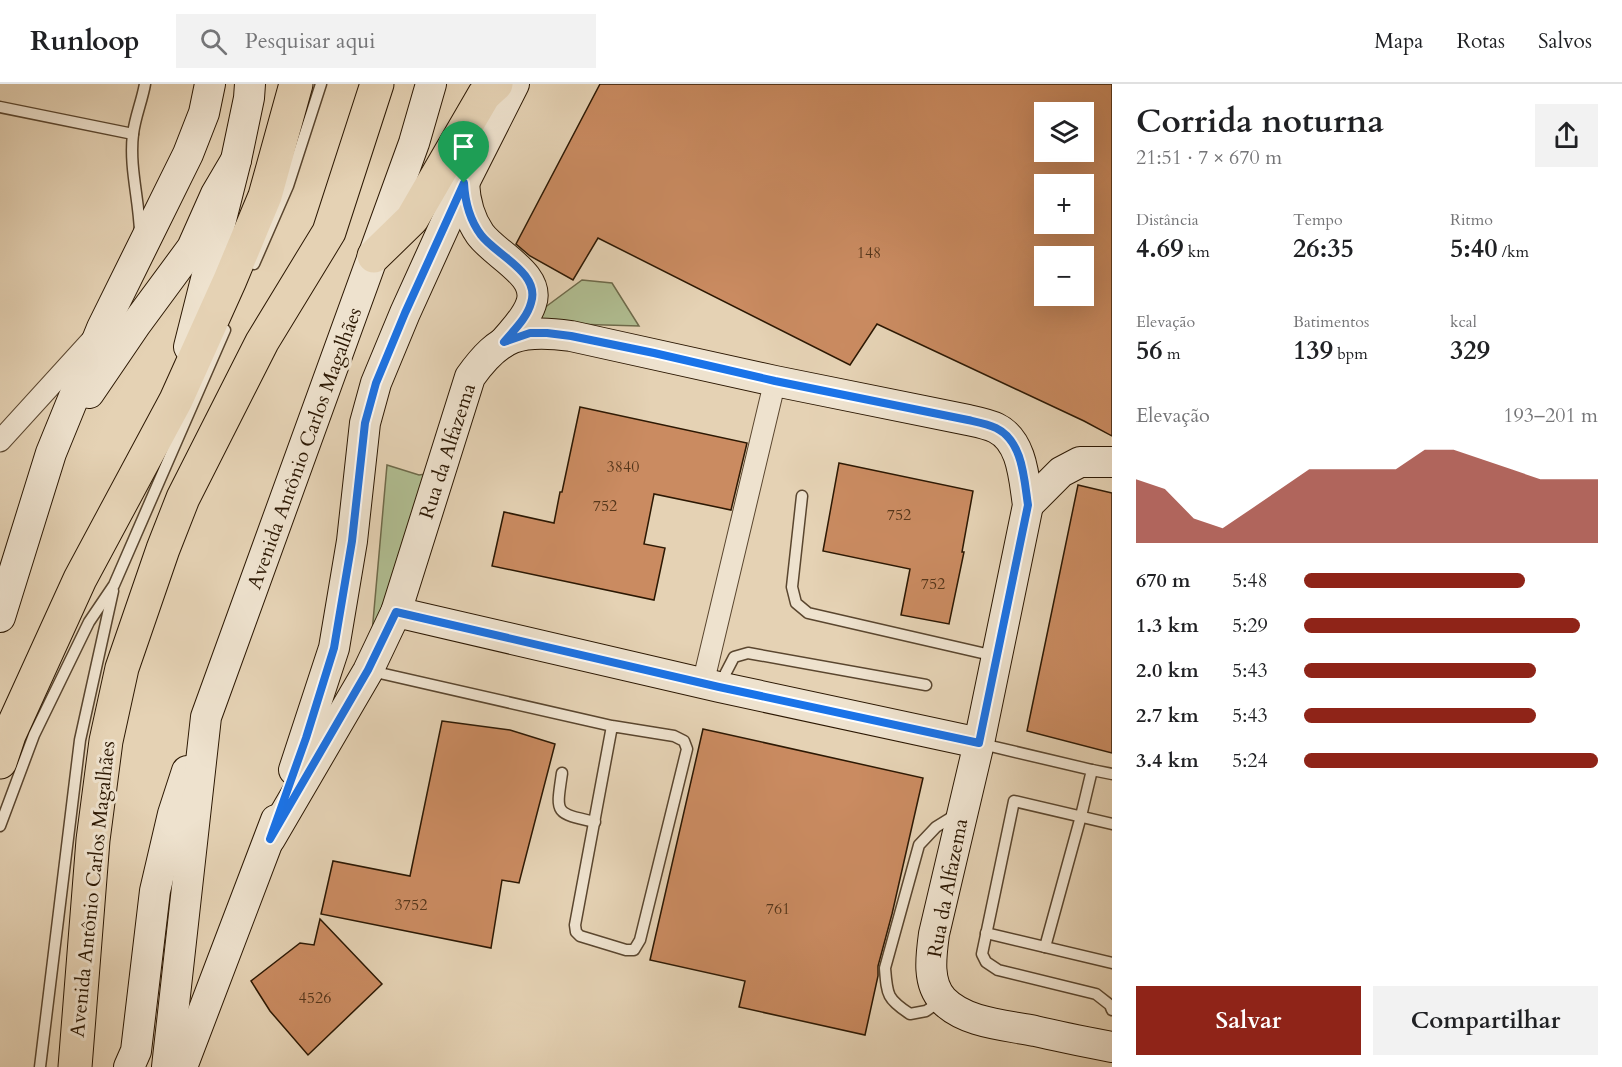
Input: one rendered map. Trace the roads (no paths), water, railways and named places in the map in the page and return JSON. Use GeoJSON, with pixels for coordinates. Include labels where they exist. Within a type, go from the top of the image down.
{"type":"FeatureCollection","features":[{"type":"Feature","properties":{"kind":"main road"},"geometry":{"type":"LineString","coordinates":[[0,762],[9,735],[80,579],[176,400],[231,280],[265,196],[296,84]]}},
{"type":"Feature","properties":{"kind":"main road","name":"Avenida Antônio Carlos Magalhães"},"geometry":{"type":"LineString","coordinates":[[75,1067],[93,840],[106,741],[122,668],[183,498],[262,342],[329,232],[377,84]]}},
{"type":"Feature","properties":{"kind":"main road"},"geometry":{"type":"LineString","coordinates":[[374,256],[412,219],[484,95],[496,84]]}},
{"type":"Feature","properties":{"kind":"street"},"geometry":{"type":"LineString","coordinates":[[0,616],[51,453],[102,328],[188,154],[204,113],[210,84]]}},
{"type":"Feature","properties":{"kind":"street"},"geometry":{"type":"LineString","coordinates":[[176,400],[236,160],[250,84]]}},
{"type":"Feature","properties":{"kind":"street","name":"Avenida Antônio Carlos Magalhães"},"geometry":{"type":"LineString","coordinates":[[167,1067],[206,717],[414,143],[430,84]]}},
{"type":"Feature","properties":{"kind":"street"},"geometry":{"type":"LineString","coordinates":[[182,1067],[270,839],[306,738],[334,648],[352,541],[365,423],[376,383],[464,183],[514,84]]}},
{"type":"Feature","properties":{"kind":"street"},"geometry":{"type":"LineString","coordinates":[[51,453],[136,324],[192,248],[216,194],[236,160]]}},
{"type":"Feature","properties":{"kind":"street"},"geometry":{"type":"LineString","coordinates":[[464,183],[466,204],[481,235],[525,274],[533,289],[532,303],[525,317],[504,342]]}},
{"type":"Feature","properties":{"kind":"street"},"geometry":{"type":"LineString","coordinates":[[0,441],[102,328]]}},
{"type":"Feature","properties":{"kind":"street","name":"Rua da Alfazema"},"geometry":{"type":"LineString","coordinates":[[270,839],[368,670],[396,612],[470,378],[486,356],[504,342],[530,333],[571,336],[968,420],[998,428],[1015,446],[1022,466],[1028,505],[979,743],[934,934],[931,962],[934,983],[942,1000]]}},
{"type":"Feature","properties":{"kind":"street"},"geometry":{"type":"LineString","coordinates":[[711,685],[775,381]]}},
{"type":"Feature","properties":{"kind":"street"},"geometry":{"type":"LineString","coordinates":[[1028,505],[1060,472],[1080,462],[1112,462]]}},
{"type":"Feature","properties":{"kind":"street"},"geometry":{"type":"LineString","coordinates":[[396,612],[711,685],[979,743]]}},
{"type":"Feature","properties":{"kind":"street"},"geometry":{"type":"LineString","coordinates":[[134,1062],[156,891],[173,814],[206,717]]}},
{"type":"Feature","properties":{"kind":"street"},"geometry":{"type":"LineString","coordinates":[[942,1000],[957,1011],[979,1020],[1112,1047]]}},
{"type":"Feature","properties":{"kind":"lane"},"geometry":{"type":"LineString","coordinates":[[140,253],[140,214],[135,185],[133,134],[145,84]]}},
{"type":"Feature","properties":{"kind":"lane"},"geometry":{"type":"LineString","coordinates":[[251,272],[288,186],[321,84]]}},
{"type":"Feature","properties":{"kind":"lane"},"geometry":{"type":"LineString","coordinates":[[0,107],[133,134]]}},
{"type":"Feature","properties":{"kind":"lane"},"geometry":{"type":"LineString","coordinates":[[0,826],[34,735],[89,622],[114,585],[232,315]]}},
{"type":"Feature","properties":{"kind":"lane"},"geometry":{"type":"LineString","coordinates":[[802,496],[792,587],[796,603],[808,613],[996,656]]}},
{"type":"Feature","properties":{"kind":"lane"},"geometry":{"type":"LineString","coordinates":[[40,1067],[81,740],[114,585]]}},
{"type":"Feature","properties":{"kind":"lane"},"geometry":{"type":"LineString","coordinates":[[711,685],[724,674],[734,657],[747,653],[926,685]]}},
{"type":"Feature","properties":{"kind":"lane"},"geometry":{"type":"LineString","coordinates":[[368,670],[612,726],[674,736],[684,741],[687,749],[640,940],[634,950],[626,950],[580,936],[576,932],[575,925],[612,726]]}},
{"type":"Feature","properties":{"kind":"lane"},"geometry":{"type":"LineString","coordinates":[[979,743],[1112,774]]}},
{"type":"Feature","properties":{"kind":"lane"},"geometry":{"type":"LineString","coordinates":[[1045,947],[1082,816],[1092,770]]}},
{"type":"Feature","properties":{"kind":"lane"},"geometry":{"type":"LineString","coordinates":[[562,773],[559,796],[561,812],[567,816],[595,822]]}},
{"type":"Feature","properties":{"kind":"lane"},"geometry":{"type":"LineString","coordinates":[[1112,824],[1014,801],[982,954],[986,962],[998,970],[1096,994],[1110,1005],[1112,1010]]}},
{"type":"Feature","properties":{"kind":"lane"},"geometry":{"type":"LineString","coordinates":[[942,1000],[926,1011],[910,1014],[894,1003],[887,989],[885,968],[919,845],[936,827],[962,811]]}},
{"type":"Feature","properties":{"kind":"lane"},"geometry":{"type":"LineString","coordinates":[[986,933],[1112,963]]}}]}
